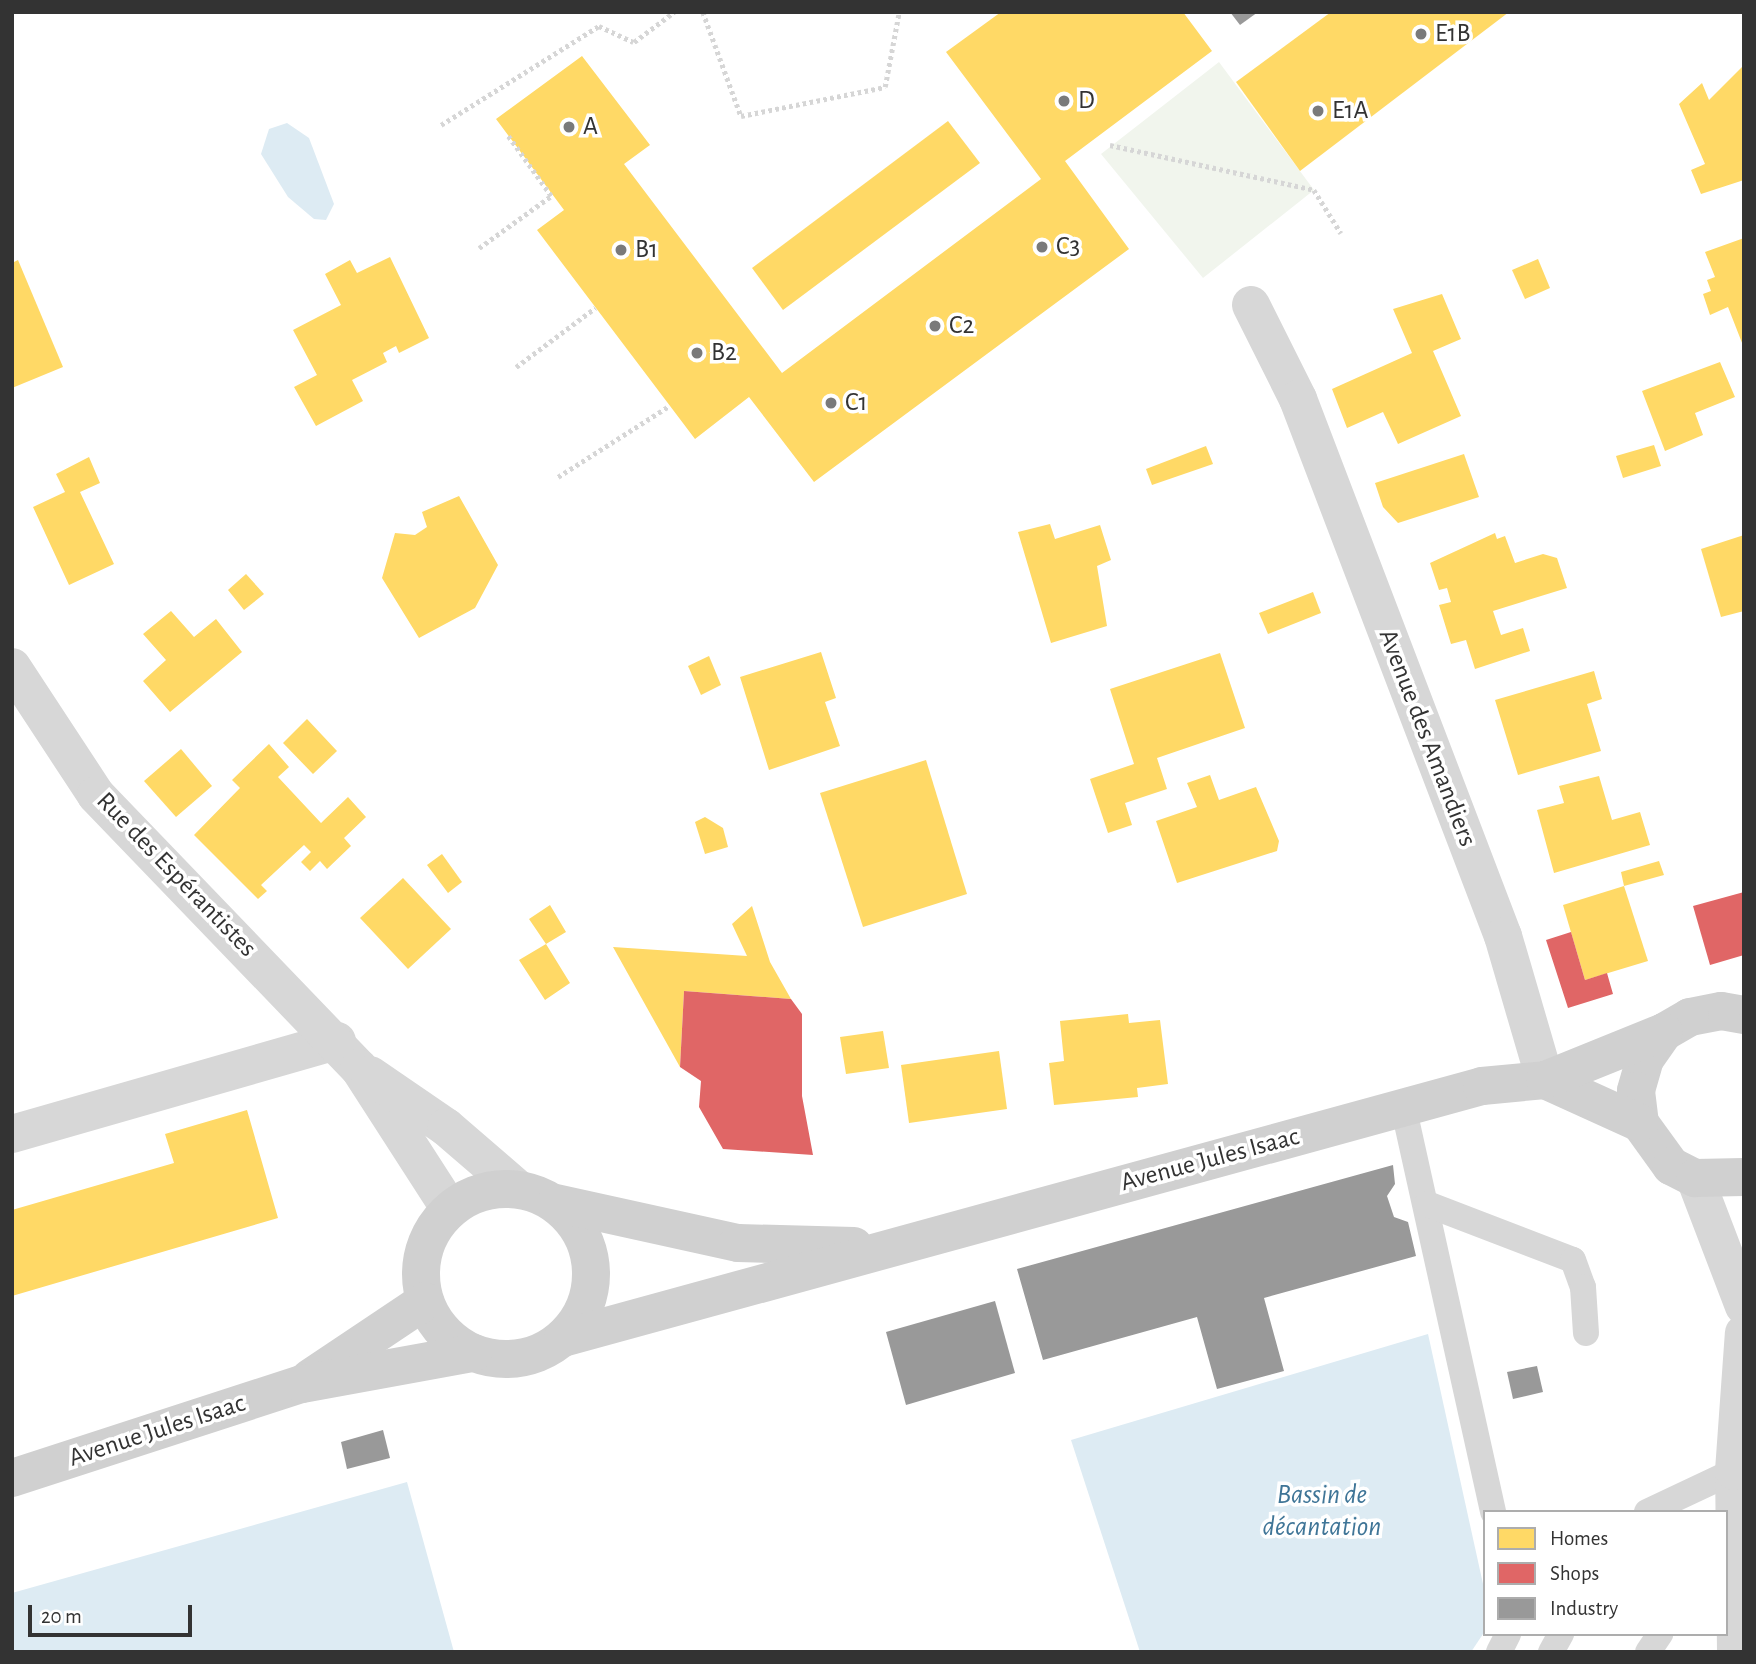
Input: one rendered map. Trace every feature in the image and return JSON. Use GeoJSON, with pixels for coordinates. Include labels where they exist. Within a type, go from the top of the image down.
{"type":"FeatureCollection","features":[{"type":"Feature","properties":{"kind":"main road","name":"Avenue Jules Isaac"},"geometry":{"type":"LineString","coordinates":[[563,1338],[747,1292],[877,1247],[1404,1110],[1482,1086],[1545,1080],[1664,1032],[1690,1017],[1721,1011],[1744,1015]]}},
{"type":"Feature","properties":{"kind":"main road"},"geometry":{"type":"LineString","coordinates":[[1664,1032],[1645,1059],[1636,1090],[1640,1123],[1671,1166],[1695,1178],[1744,1177]]}},
{"type":"Feature","properties":{"kind":"main road","name":"Avenue Jules Isaac"},"geometry":{"type":"LineString","coordinates":[[1545,1080],[1640,1123]]}},
{"type":"Feature","properties":{"kind":"main road"},"geometry":{"type":"LineString","coordinates":[[493,1188],[517,1188],[556,1203],[585,1240],[592,1266],[580,1318],[563,1338],[520,1359],[473,1353],[436,1323],[425,1301],[424,1252],[450,1209],[493,1188]]}},
{"type":"Feature","properties":{"kind":"main road","name":"Avenue Jules Isaac"},"geometry":{"type":"LineString","coordinates":[[556,1203],[738,1243],[877,1247]]}},
{"type":"Feature","properties":{"kind":"main road","name":"Avenue Jules Isaac"},"geometry":{"type":"LineString","coordinates":[[302,1384],[425,1301]]}},
{"type":"Feature","properties":{"kind":"main road","name":"Avenue Jules Isaac"},"geometry":{"type":"LineString","coordinates":[[12,1478],[302,1384],[473,1353]]}},
{"type":"Feature","properties":{"kind":"street","name":"Avenue des Amandiers"},"geometry":{"type":"LineString","coordinates":[[1251,304],[1298,399],[1503,936],[1545,1080]]}},
{"type":"Feature","properties":{"kind":"street","name":"Rue des Espérantistes"},"geometry":{"type":"LineString","coordinates":[[12,667],[96,795],[348,1054],[446,1127],[517,1188]]}},
{"type":"Feature","properties":{"kind":"street","name":"Rue des Espérantistes"},"geometry":{"type":"LineString","coordinates":[[348,1054],[450,1209]]}},
{"type":"Feature","properties":{"kind":"street"},"geometry":{"type":"LineString","coordinates":[[12,1134],[348,1054]]}},
{"type":"Feature","properties":{"kind":"street"},"geometry":{"type":"LineString","coordinates":[[1695,1178],[1744,1306]]}},
{"type":"Feature","properties":{"kind":"street"},"geometry":{"type":"LineString","coordinates":[[1736,1652],[1730,1563],[1744,1334]]}},
{"type":"Feature","properties":{"kind":"lane"},"geometry":{"type":"LineString","coordinates":[[1404,1110],[1427,1204],[1493,1510]]}},
{"type":"Feature","properties":{"kind":"lane"},"geometry":{"type":"LineString","coordinates":[[1427,1204],[1573,1260],[1583,1287],[1586,1334]]}},
{"type":"Feature","properties":{"kind":"lane"},"geometry":{"type":"LineString","coordinates":[[1651,1510],[1734,1471]]}},
{"type":"Feature","properties":{"kind":"lane"},"geometry":{"type":"LineString","coordinates":[[1499,1652],[1507,1636]]}},
{"type":"Feature","properties":{"kind":"lane"},"geometry":{"type":"LineString","coordinates":[[1551,1652],[1560,1636]]}},
{"type":"Feature","properties":{"kind":"lane"},"geometry":{"type":"LineString","coordinates":[[1648,1652],[1659,1636]]}},
{"type":"Feature","properties":{"kind":"path"},"geometry":{"type":"LineString","coordinates":[[441,125],[599,26],[634,42],[674,12]]}},
{"type":"Feature","properties":{"kind":"path"},"geometry":{"type":"LineString","coordinates":[[703,12],[741,116],[884,88],[899,12]]}},
{"type":"Feature","properties":{"kind":"path"},"geometry":{"type":"LineString","coordinates":[[479,248],[551,196],[508,136]]}},
{"type":"Feature","properties":{"kind":"path"},"geometry":{"type":"LineString","coordinates":[[1110,145],[1314,190],[1340,233]]}},
{"type":"Feature","properties":{"kind":"path"},"geometry":{"type":"LineString","coordinates":[[516,367],[595,308]]}},
{"type":"Feature","properties":{"kind":"path"},"geometry":{"type":"LineString","coordinates":[[558,477],[669,406]]}},
{"type":"Feature","properties":{"kind":"shaded area"},"geometry":{"type":"Polygon","coordinates":[[[1219,62],[1314,190],[1203,278],[1101,154],[1219,62]]]}},
{"type":"Feature","properties":{"kind":"water"},"geometry":{"type":"Polygon","coordinates":[[[287,123],[309,138],[334,204],[326,220],[314,219],[288,197],[261,154],[269,129],[287,123]]]}},
{"type":"Feature","properties":{"kind":"water","name":"Bassin de décantation"},"geometry":{"type":"Polygon","coordinates":[[[1428,1334],[1483,1584],[1483,1634],[1471,1652],[1140,1652],[1071,1440],[1428,1334]]]}},
{"type":"Feature","properties":{"kind":"water"},"geometry":{"type":"Polygon","coordinates":[[[407,1482],[454,1652],[12,1652],[12,1593],[407,1482]]]}},
{"type":"Feature","properties":{"kind":"building: Homes"},"geometry":{"type":"Polygon","coordinates":[[[1001,12],[1183,12],[1212,51],[1065,161],[1129,249],[814,482],[749,397],[695,439],[537,230],[564,210],[496,119],[582,56],[650,145],[624,164],[782,373],[1041,179],[946,52],[1001,12]]]}},
{"type":"Feature","properties":{"kind":"building: Homes","name":"E1A"},"geometry":{"type":"Polygon","coordinates":[[[1331,12],[1509,12],[1300,171],[1236,82],[1331,12]]]}},
{"type":"Feature","properties":{"kind":"building: Homes"},"geometry":{"type":"Polygon","coordinates":[[[1744,65],[1744,180],[1701,194],[1691,170],[1705,164],[1679,104],[1702,83],[1709,100],[1744,65]]]}},
{"type":"Feature","properties":{"kind":"building: Homes"},"geometry":{"type":"Polygon","coordinates":[[[948,121],[980,163],[783,310],[752,268],[948,121]]]}},
{"type":"Feature","properties":{"kind":"building: Homes"},"geometry":{"type":"Polygon","coordinates":[[[1744,238],[1744,348],[1728,307],[1710,315],[1703,294],[1711,291],[1707,280],[1715,277],[1705,252],[1744,238]]]}},
{"type":"Feature","properties":{"kind":"building: Homes"},"geometry":{"type":"Polygon","coordinates":[[[390,257],[429,338],[399,353],[396,346],[383,353],[387,362],[352,380],[363,401],[316,426],[294,387],[317,375],[293,330],[341,305],[325,274],[350,260],[357,273],[390,257]]]}},
{"type":"Feature","properties":{"kind":"building: Homes"},"geometry":{"type":"Polygon","coordinates":[[[1538,259],[1550,288],[1525,299],[1512,270],[1538,259]]]}},
{"type":"Feature","properties":{"kind":"building: Homes"},"geometry":{"type":"Polygon","coordinates":[[[18,260],[63,367],[12,388],[12,263],[18,260]]]}},
{"type":"Feature","properties":{"kind":"building: Homes"},"geometry":{"type":"Polygon","coordinates":[[[1442,294],[1461,339],[1433,351],[1461,416],[1398,444],[1383,412],[1347,428],[1332,389],[1412,353],[1393,309],[1442,294]]]}},
{"type":"Feature","properties":{"kind":"building: Homes"},"geometry":{"type":"Polygon","coordinates":[[[1720,362],[1735,397],[1695,413],[1703,435],[1665,451],[1642,391],[1720,362]]]}},
{"type":"Feature","properties":{"kind":"building: Homes"},"geometry":{"type":"Polygon","coordinates":[[[1654,445],[1661,466],[1623,478],[1616,456],[1654,445]]]}},
{"type":"Feature","properties":{"kind":"building: Homes"},"geometry":{"type":"Polygon","coordinates":[[[1206,446],[1213,464],[1152,485],[1146,469],[1206,446]]]}},
{"type":"Feature","properties":{"kind":"building: Homes"},"geometry":{"type":"Polygon","coordinates":[[[1464,454],[1479,497],[1398,523],[1383,507],[1375,483],[1464,454]]]}},
{"type":"Feature","properties":{"kind":"building: Homes"},"geometry":{"type":"Polygon","coordinates":[[[89,457],[100,483],[80,492],[114,564],[69,585],[33,507],[65,492],[56,474],[89,457]]]}},
{"type":"Feature","properties":{"kind":"building: Homes"},"geometry":{"type":"Polygon","coordinates":[[[459,496],[498,565],[475,608],[419,638],[382,578],[395,533],[415,535],[427,527],[422,512],[459,496]]]}},
{"type":"Feature","properties":{"kind":"building: Homes"},"geometry":{"type":"Polygon","coordinates":[[[1050,524],[1055,539],[1100,525],[1111,560],[1097,566],[1107,626],[1051,643],[1018,532],[1050,524]]]}},
{"type":"Feature","properties":{"kind":"building: Homes"},"geometry":{"type":"Polygon","coordinates":[[[1495,533],[1497,539],[1505,536],[1515,563],[1543,554],[1557,558],[1567,588],[1493,611],[1501,635],[1523,628],[1530,651],[1475,669],[1466,640],[1451,644],[1439,605],[1451,602],[1447,588],[1439,590],[1430,563],[1495,533]]]}},
{"type":"Feature","properties":{"kind":"building: Homes"},"geometry":{"type":"Polygon","coordinates":[[[1744,535],[1744,611],[1721,617],[1701,549],[1744,535]]]}},
{"type":"Feature","properties":{"kind":"building: Homes"},"geometry":{"type":"Polygon","coordinates":[[[246,574],[264,594],[244,610],[228,590],[246,574]]]}},
{"type":"Feature","properties":{"kind":"building: Homes"},"geometry":{"type":"Polygon","coordinates":[[[1313,592],[1321,613],[1268,634],[1259,613],[1313,592]]]}},
{"type":"Feature","properties":{"kind":"building: Homes"},"geometry":{"type":"Polygon","coordinates":[[[171,611],[194,637],[216,619],[242,652],[170,712],[143,681],[166,660],[143,634],[171,611]]]}},
{"type":"Feature","properties":{"kind":"building: Homes"},"geometry":{"type":"Polygon","coordinates":[[[821,652],[836,698],[825,702],[840,746],[769,770],[740,677],[821,652]]]}},
{"type":"Feature","properties":{"kind":"building: Homes"},"geometry":{"type":"Polygon","coordinates":[[[1220,653],[1245,728],[1157,758],[1167,789],[1125,803],[1132,825],[1108,833],[1090,779],[1134,764],[1110,689],[1220,653]]]}},
{"type":"Feature","properties":{"kind":"building: Homes"},"geometry":{"type":"Polygon","coordinates":[[[709,656],[721,685],[701,695],[688,666],[709,656]]]}},
{"type":"Feature","properties":{"kind":"building: Homes"},"geometry":{"type":"Polygon","coordinates":[[[1594,671],[1602,699],[1587,704],[1601,751],[1518,775],[1495,700],[1594,671]]]}},
{"type":"Feature","properties":{"kind":"building: Homes"},"geometry":{"type":"Polygon","coordinates":[[[307,719],[337,751],[313,774],[283,743],[307,719]]]}},
{"type":"Feature","properties":{"kind":"building: Homes"},"geometry":{"type":"Polygon","coordinates":[[[269,744],[289,767],[278,777],[321,823],[348,797],[366,817],[344,838],[351,846],[327,869],[320,861],[310,871],[301,862],[311,852],[304,845],[261,885],[267,891],[258,899],[194,835],[240,788],[232,780],[269,744]]]}},
{"type":"Feature","properties":{"kind":"building: Homes"},"geometry":{"type":"Polygon","coordinates":[[[181,749],[212,786],[176,817],[144,781],[181,749]]]}},
{"type":"Feature","properties":{"kind":"building: Homes"},"geometry":{"type":"Polygon","coordinates":[[[926,760],[967,894],[863,927],[820,793],[926,760]]]}},
{"type":"Feature","properties":{"kind":"building: Homes"},"geometry":{"type":"Polygon","coordinates":[[[1210,775],[1219,800],[1256,787],[1279,841],[1277,851],[1177,883],[1156,821],[1197,807],[1187,783],[1210,775]]]}},
{"type":"Feature","properties":{"kind":"building: Homes"},"geometry":{"type":"Polygon","coordinates":[[[1599,776],[1612,820],[1640,812],[1650,845],[1554,873],[1537,810],[1564,803],[1559,786],[1599,776]]]}},
{"type":"Feature","properties":{"kind":"building: Homes"},"geometry":{"type":"Polygon","coordinates":[[[705,817],[723,828],[728,847],[705,854],[695,822],[705,817]]]}},
{"type":"Feature","properties":{"kind":"building: Homes"},"geometry":{"type":"Polygon","coordinates":[[[442,854],[462,882],[448,893],[427,865],[442,854]]]}},
{"type":"Feature","properties":{"kind":"building: Homes"},"geometry":{"type":"Polygon","coordinates":[[[1659,861],[1664,875],[1624,886],[1621,872],[1659,861]]]}},
{"type":"Feature","properties":{"kind":"building: Homes"},"geometry":{"type":"Polygon","coordinates":[[[403,878],[451,929],[408,969],[360,918],[403,878]]]}},
{"type":"Feature","properties":{"kind":"building: Homes"},"geometry":{"type":"Polygon","coordinates":[[[1624,886],[1648,961],[1585,980],[1563,905],[1624,886]]]}},
{"type":"Feature","properties":{"kind":"building: Homes"},"geometry":{"type":"Polygon","coordinates":[[[550,905],[566,932],[546,944],[529,919],[550,905]]]}},
{"type":"Feature","properties":{"kind":"building: Homes"},"geometry":{"type":"Polygon","coordinates":[[[752,906],[770,962],[791,999],[684,991],[680,1067],[613,947],[747,956],[732,924],[752,906]]]}},
{"type":"Feature","properties":{"kind":"building: Homes"},"geometry":{"type":"Polygon","coordinates":[[[546,944],[570,983],[545,1000],[519,960],[546,944]]]}},
{"type":"Feature","properties":{"kind":"building: Homes"},"geometry":{"type":"Polygon","coordinates":[[[1128,1014],[1129,1023],[1160,1020],[1168,1084],[1137,1088],[1138,1097],[1054,1105],[1049,1063],[1064,1061],[1060,1021],[1128,1014]]]}},
{"type":"Feature","properties":{"kind":"building: Homes"},"geometry":{"type":"Polygon","coordinates":[[[883,1031],[889,1068],[846,1074],[840,1037],[883,1031]]]}},
{"type":"Feature","properties":{"kind":"building: Homes"},"geometry":{"type":"Polygon","coordinates":[[[999,1051],[1007,1109],[909,1123],[901,1065],[999,1051]]]}},
{"type":"Feature","properties":{"kind":"building: Homes"},"geometry":{"type":"Polygon","coordinates":[[[247,1110],[278,1218],[12,1296],[12,1210],[174,1163],[165,1134],[247,1110]]]}},
{"type":"Feature","properties":{"kind":"building: Shops"},"geometry":{"type":"Polygon","coordinates":[[[1744,892],[1744,955],[1710,965],[1693,906],[1744,892]]]}},
{"type":"Feature","properties":{"kind":"building: Shops"},"geometry":{"type":"Polygon","coordinates":[[[1571,932],[1585,980],[1607,973],[1613,994],[1568,1008],[1546,940],[1571,932]]]}},
{"type":"Feature","properties":{"kind":"building: Shops"},"geometry":{"type":"Polygon","coordinates":[[[684,991],[791,999],[802,1014],[802,1096],[813,1155],[723,1149],[699,1107],[701,1081],[680,1067],[684,991]]]}},
{"type":"Feature","properties":{"kind":"building: Industry"},"geometry":{"type":"Polygon","coordinates":[[[1230,12],[1258,12],[1240,25],[1230,12]]]}},
{"type":"Feature","properties":{"kind":"building: Industry"},"geometry":{"type":"Polygon","coordinates":[[[1393,1165],[1395,1184],[1387,1196],[1394,1217],[1408,1222],[1416,1256],[1264,1298],[1284,1371],[1217,1389],[1197,1317],[1043,1360],[1017,1269],[1393,1165]]]}},
{"type":"Feature","properties":{"kind":"building: Industry"},"geometry":{"type":"Polygon","coordinates":[[[995,1301],[1015,1373],[906,1405],[886,1332],[995,1301]]]}},
{"type":"Feature","properties":{"kind":"building: Industry"},"geometry":{"type":"Polygon","coordinates":[[[1537,1366],[1543,1392],[1513,1399],[1507,1372],[1537,1366]]]}},
{"type":"Feature","properties":{"kind":"building: Industry"},"geometry":{"type":"Polygon","coordinates":[[[383,1430],[390,1458],[347,1469],[341,1442],[383,1430]]]}},
{"type":"Feature","properties":{"kind":"place","name":"E1B"},"geometry":{"type":"Point","coordinates":[1421,34]}},
{"type":"Feature","properties":{"kind":"place","name":"D"},"geometry":{"type":"Point","coordinates":[1064,101]}},
{"type":"Feature","properties":{"kind":"place","name":"E1A"},"geometry":{"type":"Point","coordinates":[1318,111]}},
{"type":"Feature","properties":{"kind":"place","name":"A"},"geometry":{"type":"Point","coordinates":[569,127]}},
{"type":"Feature","properties":{"kind":"place","name":"C3"},"geometry":{"type":"Point","coordinates":[1042,247]}},
{"type":"Feature","properties":{"kind":"place","name":"B1"},"geometry":{"type":"Point","coordinates":[621,250]}},
{"type":"Feature","properties":{"kind":"place","name":"C2"},"geometry":{"type":"Point","coordinates":[935,326]}},
{"type":"Feature","properties":{"kind":"place","name":"B2"},"geometry":{"type":"Point","coordinates":[697,353]}},
{"type":"Feature","properties":{"kind":"place","name":"C1"},"geometry":{"type":"Point","coordinates":[831,403]}}]}
